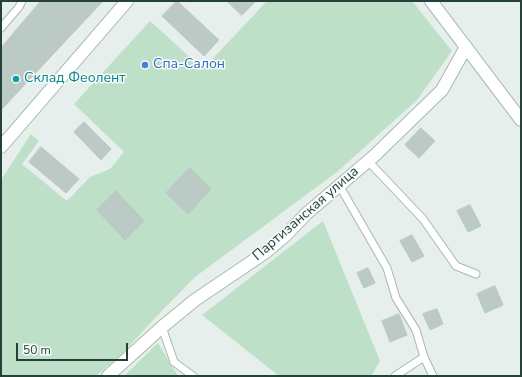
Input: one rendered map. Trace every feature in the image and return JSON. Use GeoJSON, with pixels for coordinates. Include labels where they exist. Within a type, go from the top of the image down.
{"type":"FeatureCollection","features":[{"type":"Feature","properties":{"kind":"street"},"geometry":{"type":"LineString","coordinates":[[431,1],[521,120]]}},
{"type":"Feature","properties":{"kind":"street"},"geometry":{"type":"LineString","coordinates":[[1,147],[124,2]]}},
{"type":"Feature","properties":{"kind":"street","name":"Партизанская улица"},"geometry":{"type":"LineString","coordinates":[[108,376],[162,327],[195,300],[266,252],[285,236],[306,214],[368,161],[442,90],[466,47]]}},
{"type":"Feature","properties":{"kind":"lane"},"geometry":{"type":"LineString","coordinates":[[1,28],[19,7],[22,1]]}},
{"type":"Feature","properties":{"kind":"lane"},"geometry":{"type":"LineString","coordinates":[[368,161],[423,219],[456,266],[476,274]]}},
{"type":"Feature","properties":{"kind":"lane"},"geometry":{"type":"LineString","coordinates":[[339,185],[387,268],[396,298],[416,330],[424,357],[433,376]]}},
{"type":"Feature","properties":{"kind":"lane"},"geometry":{"type":"LineString","coordinates":[[162,327],[174,362],[193,376]]}},
{"type":"Feature","properties":{"kind":"lane"},"geometry":{"type":"LineString","coordinates":[[395,376],[424,357]]}},
{"type":"Feature","properties":{"kind":"green space"},"geometry":{"type":"Polygon","coordinates":[[[267,1],[412,1],[452,51],[417,100],[337,172],[195,277],[121,355],[96,376],[1,376],[1,180],[31,134],[39,141],[22,164],[67,201],[90,177],[110,169],[124,152],[74,104],[150,21],[203,69],[267,1]]]}},
{"type":"Feature","properties":{"kind":"green space"},"geometry":{"type":"Polygon","coordinates":[[[323,221],[380,361],[371,376],[279,376],[202,315],[323,221]]]}},
{"type":"Feature","properties":{"kind":"green space"},"geometry":{"type":"Polygon","coordinates":[[[158,343],[178,376],[124,376],[158,343]]]}},
{"type":"Feature","properties":{"kind":"building","name":"Склад Феолент"},"geometry":{"type":"Polygon","coordinates":[[[41,1],[103,1],[1,110],[1,48],[41,1]]]}},
{"type":"Feature","properties":{"kind":"building"},"geometry":{"type":"Polygon","coordinates":[[[177,1],[219,40],[204,56],[162,16],[177,1]]]}},
{"type":"Feature","properties":{"kind":"building"},"geometry":{"type":"Polygon","coordinates":[[[227,1],[256,1],[242,15],[227,1]]]}},
{"type":"Feature","properties":{"kind":"building"},"geometry":{"type":"Polygon","coordinates":[[[84,122],[111,149],[101,160],[74,132],[84,122]]]}},
{"type":"Feature","properties":{"kind":"building"},"geometry":{"type":"Polygon","coordinates":[[[421,128],[435,141],[419,158],[405,145],[421,128]]]}},
{"type":"Feature","properties":{"kind":"building"},"geometry":{"type":"Polygon","coordinates":[[[41,147],[79,179],[66,193],[29,162],[41,147]]]}},
{"type":"Feature","properties":{"kind":"building"},"geometry":{"type":"Polygon","coordinates":[[[190,168],[211,189],[188,214],[166,193],[190,168]]]}},
{"type":"Feature","properties":{"kind":"building"},"geometry":{"type":"Polygon","coordinates":[[[116,191],[144,221],[125,240],[97,210],[116,191]]]}},
{"type":"Feature","properties":{"kind":"building"},"geometry":{"type":"Polygon","coordinates":[[[470,205],[481,226],[468,232],[457,211],[470,205]]]}},
{"type":"Feature","properties":{"kind":"building"},"geometry":{"type":"Polygon","coordinates":[[[412,235],[424,256],[412,262],[400,241],[412,235]]]}},
{"type":"Feature","properties":{"kind":"building"},"geometry":{"type":"Polygon","coordinates":[[[368,268],[375,283],[364,288],[357,273],[368,268]]]}},
{"type":"Feature","properties":{"kind":"building"},"geometry":{"type":"Polygon","coordinates":[[[495,286],[503,305],[485,313],[477,294],[495,286]]]}},
{"type":"Feature","properties":{"kind":"building"},"geometry":{"type":"Polygon","coordinates":[[[437,309],[443,324],[430,330],[423,314],[437,309]]]}},
{"type":"Feature","properties":{"kind":"building"},"geometry":{"type":"Polygon","coordinates":[[[399,314],[407,335],[390,342],[382,321],[399,314]]]}},
{"type":"Feature","properties":{"kind":"place","name":"Спа-Салон"},"geometry":{"type":"Point","coordinates":[145,65]}},
{"type":"Feature","properties":{"kind":"place","name":"Склад Феолент"},"geometry":{"type":"Point","coordinates":[16,79]}}]}
